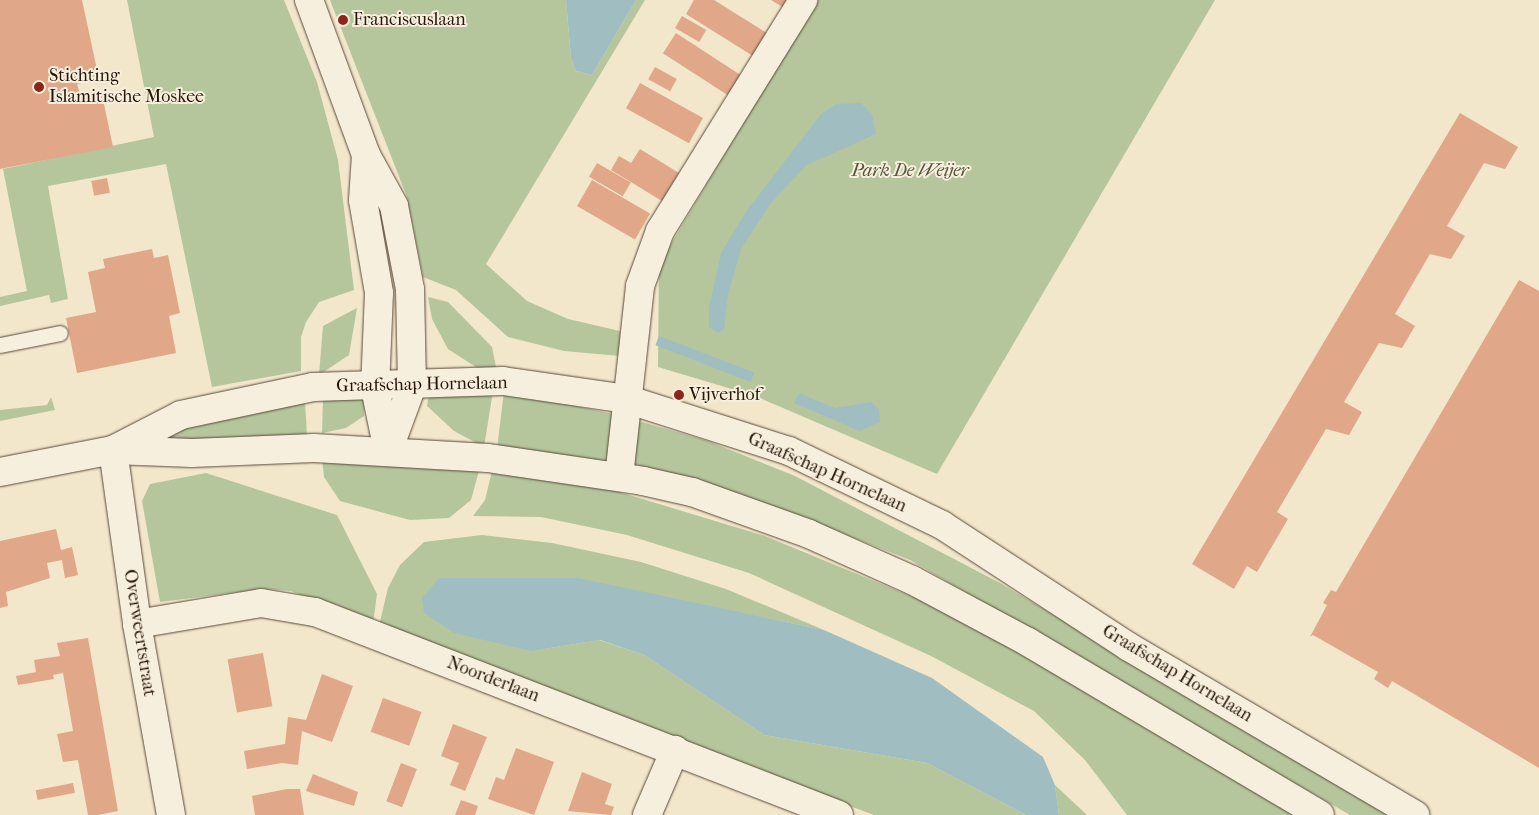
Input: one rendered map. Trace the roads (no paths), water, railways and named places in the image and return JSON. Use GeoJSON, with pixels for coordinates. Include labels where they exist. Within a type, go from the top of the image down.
{"type":"FeatureCollection","features":[{"type":"Feature","properties":{"kind":"street"},"geometry":{"type":"LineString","coordinates":[[309,0],[366,155],[394,206],[410,289],[412,386],[388,451]]}},
{"type":"Feature","properties":{"kind":"street"},"geometry":{"type":"LineString","coordinates":[[618,477],[640,286],[660,231],[803,0]]}},
{"type":"Feature","properties":{"kind":"street"},"geometry":{"type":"LineString","coordinates":[[366,155],[363,200],[379,293],[375,388],[388,451]]}},
{"type":"Feature","properties":{"kind":"street","name":"Graafschap Hornelaan"},"geometry":{"type":"LineString","coordinates":[[113,450],[181,415],[223,404],[314,386],[375,388],[503,381],[626,399],[789,451],[942,526],[1129,647],[1415,815]]}},
{"type":"Feature","properties":{"kind":"street","name":"Graafschap Hornelaan"},"geometry":{"type":"LineString","coordinates":[[0,472],[113,450],[388,451],[488,458],[618,477],[692,492],[809,534],[912,580],[1028,642],[1320,815]]}},
{"type":"Feature","properties":{"kind":"street","name":"Overweertstraat"},"geometry":{"type":"LineString","coordinates":[[113,450],[137,624],[171,815]]}},
{"type":"Feature","properties":{"kind":"street","name":"Noorderlaan"},"geometry":{"type":"LineString","coordinates":[[137,624],[261,603],[315,612],[839,815]]}},
{"type":"Feature","properties":{"kind":"street"},"geometry":{"type":"LineString","coordinates":[[647,815],[674,750]]}},
{"type":"Feature","properties":{"kind":"lane"},"geometry":{"type":"LineString","coordinates":[[0,346],[60,333]]}},
{"type":"Feature","properties":{"kind":"water"},"geometry":{"type":"Polygon","coordinates":[[[566,0],[636,0],[592,75],[576,71],[571,58],[566,0]]]}},
{"type":"Feature","properties":{"kind":"water"},"geometry":{"type":"Polygon","coordinates":[[[861,103],[872,114],[876,134],[807,165],[771,203],[741,249],[728,295],[724,329],[718,333],[709,327],[709,308],[721,253],[745,213],[821,114],[836,104],[861,103]]]}},
{"type":"Feature","properties":{"kind":"water"},"geometry":{"type":"Polygon","coordinates":[[[659,336],[754,373],[751,382],[655,345],[659,336]]]}},
{"type":"Feature","properties":{"kind":"water"},"geometry":{"type":"Polygon","coordinates":[[[799,393],[835,408],[871,402],[879,409],[880,422],[860,431],[794,403],[799,393]]]}},
{"type":"Feature","properties":{"kind":"water"},"geometry":{"type":"Polygon","coordinates":[[[439,578],[578,578],[824,630],[932,678],[1043,757],[1055,785],[1059,815],[1026,815],[927,763],[764,735],[644,655],[600,640],[531,651],[454,633],[424,613],[422,598],[439,578]]]}},
{"type":"Feature","properties":{"kind":"place","name":"Franciscuslaan"},"geometry":{"type":"Point","coordinates":[343,20]}},
{"type":"Feature","properties":{"kind":"place","name":"Stichting Islamitische Moskee"},"geometry":{"type":"Point","coordinates":[39,87]}},
{"type":"Feature","properties":{"kind":"place","name":"Vijverhof"},"geometry":{"type":"Point","coordinates":[679,395]}},
{"type":"Feature","properties":{"kind":"park label","name":"Park De Weijer"},"geometry":{"type":"Point","coordinates":[910,171]}}]}
